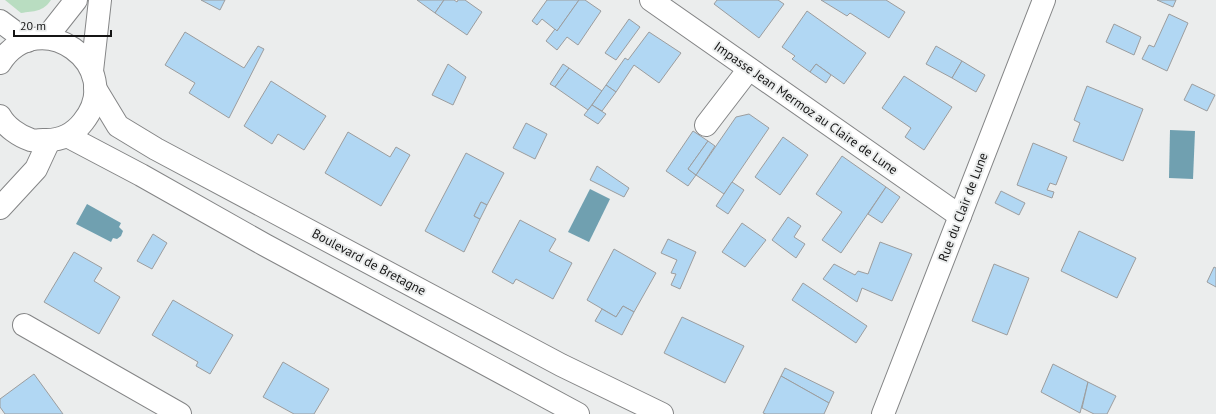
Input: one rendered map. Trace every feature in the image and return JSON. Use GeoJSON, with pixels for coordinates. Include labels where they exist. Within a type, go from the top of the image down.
{"type":"FeatureCollection","features":[{"type":"Feature","properties":{"kind":"main road"},"geometry":{"type":"LineString","coordinates":[[0,63],[14,47],[36,40],[76,0]]}},
{"type":"Feature","properties":{"kind":"main road"},"geometry":{"type":"LineString","coordinates":[[1,124],[32,140],[58,138],[79,128],[88,116],[94,103],[94,80],[100,0]]}},
{"type":"Feature","properties":{"kind":"main road","name":"Impasse Jean Mermoz au Claire de Lune"},"geometry":{"type":"LineString","coordinates":[[651,0],[960,216]]}},
{"type":"Feature","properties":{"kind":"main road","name":"Rue du Clair de Lune"},"geometry":{"type":"LineString","coordinates":[[883,414],[1044,0]]}},
{"type":"Feature","properties":{"kind":"main road"},"geometry":{"type":"LineString","coordinates":[[0,21],[36,40]]}},
{"type":"Feature","properties":{"kind":"main road","name":"Boulevard de Bretagne"},"geometry":{"type":"LineString","coordinates":[[36,40],[60,41],[74,48],[84,58],[118,126],[156,149],[561,365],[662,414]]}},
{"type":"Feature","properties":{"kind":"main road"},"geometry":{"type":"LineString","coordinates":[[706,125],[749,69]]}},
{"type":"Feature","properties":{"kind":"main road"},"geometry":{"type":"LineString","coordinates":[[0,208],[36,169],[58,138]]}},
{"type":"Feature","properties":{"kind":"main road"},"geometry":{"type":"LineString","coordinates":[[58,138],[141,175],[578,414]]}},
{"type":"Feature","properties":{"kind":"main road"},"geometry":{"type":"LineString","coordinates":[[24,325],[180,414]]}},
{"type":"Feature","properties":{"kind":"green space"},"geometry":{"type":"Polygon","coordinates":[[[5,0],[51,0],[41,9],[21,13],[5,0]]]}},
{"type":"Feature","properties":{"kind":"water"},"geometry":{"type":"Polygon","coordinates":[[[1170,130],[1195,131],[1193,179],[1169,178],[1170,130]]]}},
{"type":"Feature","properties":{"kind":"water"},"geometry":{"type":"Polygon","coordinates":[[[590,189],[610,199],[589,242],[568,232],[590,189]]]}},
{"type":"Feature","properties":{"kind":"water"},"geometry":{"type":"Polygon","coordinates":[[[87,204],[121,223],[119,227],[123,231],[121,236],[117,239],[113,238],[111,242],[76,224],[87,204]]]}},
{"type":"Feature","properties":{"kind":"building"},"geometry":{"type":"Polygon","coordinates":[[[201,0],[225,0],[220,10],[201,0]]]}},
{"type":"Feature","properties":{"kind":"building"},"geometry":{"type":"Polygon","coordinates":[[[417,0],[444,0],[435,13],[417,0]]]}},
{"type":"Feature","properties":{"kind":"building"},"geometry":{"type":"Polygon","coordinates":[[[444,0],[454,0],[457,2],[458,0],[465,0],[482,12],[467,35],[435,13],[444,0]]]}},
{"type":"Feature","properties":{"kind":"building"},"geometry":{"type":"Polygon","coordinates":[[[547,0],[579,0],[557,31],[542,19],[537,25],[532,21],[547,0]]]}},
{"type":"Feature","properties":{"kind":"building"},"geometry":{"type":"Polygon","coordinates":[[[579,0],[585,0],[601,11],[578,45],[567,37],[557,50],[546,41],[555,29],[557,31],[579,0]]]}},
{"type":"Feature","properties":{"kind":"building"},"geometry":{"type":"Polygon","coordinates":[[[717,0],[778,0],[784,4],[759,38],[714,4],[717,0]]]}},
{"type":"Feature","properties":{"kind":"building"},"geometry":{"type":"Polygon","coordinates":[[[821,0],[886,0],[905,12],[889,38],[850,13],[847,16],[821,0]]]}},
{"type":"Feature","properties":{"kind":"building"},"geometry":{"type":"Polygon","coordinates":[[[1157,0],[1176,0],[1173,7],[1157,0]]]}},
{"type":"Feature","properties":{"kind":"building"},"geometry":{"type":"Polygon","coordinates":[[[807,11],[866,53],[844,84],[816,64],[810,72],[792,59],[795,56],[782,47],[807,11]]]}},
{"type":"Feature","properties":{"kind":"building"},"geometry":{"type":"Polygon","coordinates":[[[1169,14],[1188,23],[1167,71],[1142,59],[1149,45],[1154,47],[1169,14]]]}},
{"type":"Feature","properties":{"kind":"building"},"geometry":{"type":"Polygon","coordinates":[[[629,19],[640,27],[616,60],[605,53],[629,19]]]}},
{"type":"Feature","properties":{"kind":"building"},"geometry":{"type":"Polygon","coordinates":[[[1114,24],[1141,37],[1134,55],[1106,42],[1114,24]]]}},
{"type":"Feature","properties":{"kind":"building"},"geometry":{"type":"Polygon","coordinates":[[[185,32],[244,68],[258,46],[264,49],[229,118],[189,93],[195,83],[165,65],[185,32]]]}},
{"type":"Feature","properties":{"kind":"building"},"geometry":{"type":"Polygon","coordinates":[[[649,32],[681,53],[659,83],[634,65],[616,92],[606,85],[625,58],[628,60],[649,32]]]}},
{"type":"Feature","properties":{"kind":"building"},"geometry":{"type":"Polygon","coordinates":[[[936,46],[962,61],[952,78],[926,64],[936,46]]]}},
{"type":"Feature","properties":{"kind":"building"},"geometry":{"type":"Polygon","coordinates":[[[962,61],[985,75],[976,92],[952,78],[962,61]]]}},
{"type":"Feature","properties":{"kind":"building"},"geometry":{"type":"Polygon","coordinates":[[[448,64],[466,77],[453,105],[432,95],[448,64]]]}},
{"type":"Feature","properties":{"kind":"building"},"geometry":{"type":"Polygon","coordinates":[[[563,64],[569,68],[555,87],[550,84],[563,64]]]}},
{"type":"Feature","properties":{"kind":"building"},"geometry":{"type":"Polygon","coordinates":[[[816,64],[831,75],[826,83],[810,72],[816,64]]]}},
{"type":"Feature","properties":{"kind":"building"},"geometry":{"type":"Polygon","coordinates":[[[569,68],[602,91],[588,110],[555,87],[569,68]]]}},
{"type":"Feature","properties":{"kind":"building"},"geometry":{"type":"Polygon","coordinates":[[[904,76],[952,107],[924,150],[905,137],[911,128],[882,108],[904,76]]]}},
{"type":"Feature","properties":{"kind":"building"},"geometry":{"type":"Polygon","coordinates":[[[271,81],[326,116],[304,150],[278,134],[272,144],[244,126],[271,81]]]}},
{"type":"Feature","properties":{"kind":"building"},"geometry":{"type":"Polygon","coordinates":[[[1192,84],[1215,95],[1207,111],[1184,100],[1192,84]]]}},
{"type":"Feature","properties":{"kind":"building"},"geometry":{"type":"Polygon","coordinates":[[[606,85],[616,92],[602,111],[592,105],[606,85]]]}},
{"type":"Feature","properties":{"kind":"building"},"geometry":{"type":"Polygon","coordinates":[[[1087,86],[1143,109],[1123,161],[1073,141],[1080,123],[1074,120],[1087,86]]]}},
{"type":"Feature","properties":{"kind":"building"},"geometry":{"type":"Polygon","coordinates":[[[592,105],[606,114],[598,124],[584,115],[592,105]]]}},
{"type":"Feature","properties":{"kind":"building"},"geometry":{"type":"Polygon","coordinates":[[[749,114],[769,128],[724,194],[696,175],[736,117],[749,114]]]}},
{"type":"Feature","properties":{"kind":"building"},"geometry":{"type":"Polygon","coordinates":[[[526,123],[547,134],[535,159],[513,148],[526,123]]]}},
{"type":"Feature","properties":{"kind":"building"},"geometry":{"type":"Polygon","coordinates":[[[693,131],[708,141],[688,169],[696,175],[688,186],[666,171],[693,131]]]}},
{"type":"Feature","properties":{"kind":"building"},"geometry":{"type":"Polygon","coordinates":[[[348,132],[390,157],[396,147],[410,155],[381,206],[325,173],[348,132]]]}},
{"type":"Feature","properties":{"kind":"building"},"geometry":{"type":"Polygon","coordinates":[[[783,137],[808,155],[780,195],[755,177],[783,137]]]}},
{"type":"Feature","properties":{"kind":"building"},"geometry":{"type":"Polygon","coordinates":[[[708,141],[715,146],[696,175],[688,169],[708,141]]]}},
{"type":"Feature","properties":{"kind":"building"},"geometry":{"type":"Polygon","coordinates":[[[1033,143],[1067,157],[1056,185],[1050,183],[1047,190],[1054,192],[1052,198],[1017,185],[1033,143]]]}},
{"type":"Feature","properties":{"kind":"building"},"geometry":{"type":"Polygon","coordinates":[[[466,153],[504,173],[487,205],[481,202],[474,216],[480,219],[464,252],[425,231],[466,153]]]}},
{"type":"Feature","properties":{"kind":"building"},"geometry":{"type":"Polygon","coordinates":[[[842,156],[886,187],[841,253],[822,240],[842,212],[816,194],[842,156]]]}},
{"type":"Feature","properties":{"kind":"building"},"geometry":{"type":"Polygon","coordinates":[[[597,166],[629,188],[624,197],[590,180],[597,166]]]}},
{"type":"Feature","properties":{"kind":"building"},"geometry":{"type":"Polygon","coordinates":[[[732,182],[744,190],[728,214],[716,206],[732,182]]]}},
{"type":"Feature","properties":{"kind":"building"},"geometry":{"type":"Polygon","coordinates":[[[886,187],[900,197],[882,223],[868,214],[886,187]]]}},
{"type":"Feature","properties":{"kind":"building"},"geometry":{"type":"Polygon","coordinates":[[[1001,191],[1025,203],[1019,215],[995,203],[1001,191]]]}},
{"type":"Feature","properties":{"kind":"building"},"geometry":{"type":"Polygon","coordinates":[[[481,202],[487,205],[480,219],[474,216],[481,202]]]}},
{"type":"Feature","properties":{"kind":"building"},"geometry":{"type":"Polygon","coordinates":[[[788,217],[801,226],[794,237],[805,244],[796,258],[772,240],[788,217]]]}},
{"type":"Feature","properties":{"kind":"building"},"geometry":{"type":"Polygon","coordinates":[[[520,220],[556,239],[549,251],[572,263],[553,299],[516,279],[513,284],[492,272],[520,220]]]}},
{"type":"Feature","properties":{"kind":"building"},"geometry":{"type":"Polygon","coordinates":[[[742,223],[766,240],[745,267],[722,252],[742,223]]]}},
{"type":"Feature","properties":{"kind":"building"},"geometry":{"type":"Polygon","coordinates":[[[1079,231],[1136,258],[1117,298],[1061,271],[1079,231]]]}},
{"type":"Feature","properties":{"kind":"building"},"geometry":{"type":"Polygon","coordinates":[[[153,234],[167,243],[152,269],[137,261],[153,234]]]}},
{"type":"Feature","properties":{"kind":"building"},"geometry":{"type":"Polygon","coordinates":[[[668,239],[696,252],[680,289],[671,285],[676,274],[671,273],[677,260],[661,253],[668,239]]]}},
{"type":"Feature","properties":{"kind":"building"},"geometry":{"type":"Polygon","coordinates":[[[880,242],[912,254],[892,301],[862,288],[857,302],[823,279],[834,264],[855,275],[858,271],[868,274],[880,242]]]}},
{"type":"Feature","properties":{"kind":"building"},"geometry":{"type":"Polygon","coordinates":[[[614,249],[656,273],[634,312],[623,306],[616,317],[587,300],[614,249]]]}},
{"type":"Feature","properties":{"kind":"building"},"geometry":{"type":"Polygon","coordinates":[[[74,252],[102,268],[94,281],[120,297],[99,334],[44,302],[74,252]]]}},
{"type":"Feature","properties":{"kind":"building"},"geometry":{"type":"Polygon","coordinates":[[[994,264],[1029,278],[1007,335],[972,321],[994,264]]]}},
{"type":"Feature","properties":{"kind":"building"},"geometry":{"type":"Polygon","coordinates":[[[1214,267],[1216,268],[1216,287],[1207,282],[1214,267]]]}},
{"type":"Feature","properties":{"kind":"building"},"geometry":{"type":"Polygon","coordinates":[[[803,283],[867,326],[856,343],[792,300],[803,283]]]}},
{"type":"Feature","properties":{"kind":"building"},"geometry":{"type":"Polygon","coordinates":[[[173,300],[233,335],[210,374],[196,366],[198,362],[152,335],[173,300]]]}},
{"type":"Feature","properties":{"kind":"building"},"geometry":{"type":"Polygon","coordinates":[[[623,306],[634,312],[622,335],[595,321],[602,309],[616,317],[623,306]]]}},
{"type":"Feature","properties":{"kind":"building"},"geometry":{"type":"Polygon","coordinates":[[[682,317],[744,346],[725,383],[664,353],[682,317]]]}},
{"type":"Feature","properties":{"kind":"building"},"geometry":{"type":"Polygon","coordinates":[[[283,362],[329,389],[314,414],[294,414],[263,397],[283,362]]]}},
{"type":"Feature","properties":{"kind":"building"},"geometry":{"type":"Polygon","coordinates":[[[1053,364],[1088,382],[1080,413],[1041,392],[1053,364]]]}},
{"type":"Feature","properties":{"kind":"building"},"geometry":{"type":"Polygon","coordinates":[[[785,368],[834,392],[829,403],[781,376],[785,368]]]}},
{"type":"Feature","properties":{"kind":"building"},"geometry":{"type":"Polygon","coordinates":[[[34,374],[63,414],[5,414],[0,407],[0,399],[34,374]]]}},
{"type":"Feature","properties":{"kind":"building"},"geometry":{"type":"Polygon","coordinates":[[[781,376],[829,403],[824,414],[763,413],[781,376]]]}},
{"type":"Feature","properties":{"kind":"building"},"geometry":{"type":"Polygon","coordinates":[[[1088,382],[1116,396],[1107,414],[1094,414],[1082,408],[1088,382]]]}}]}
